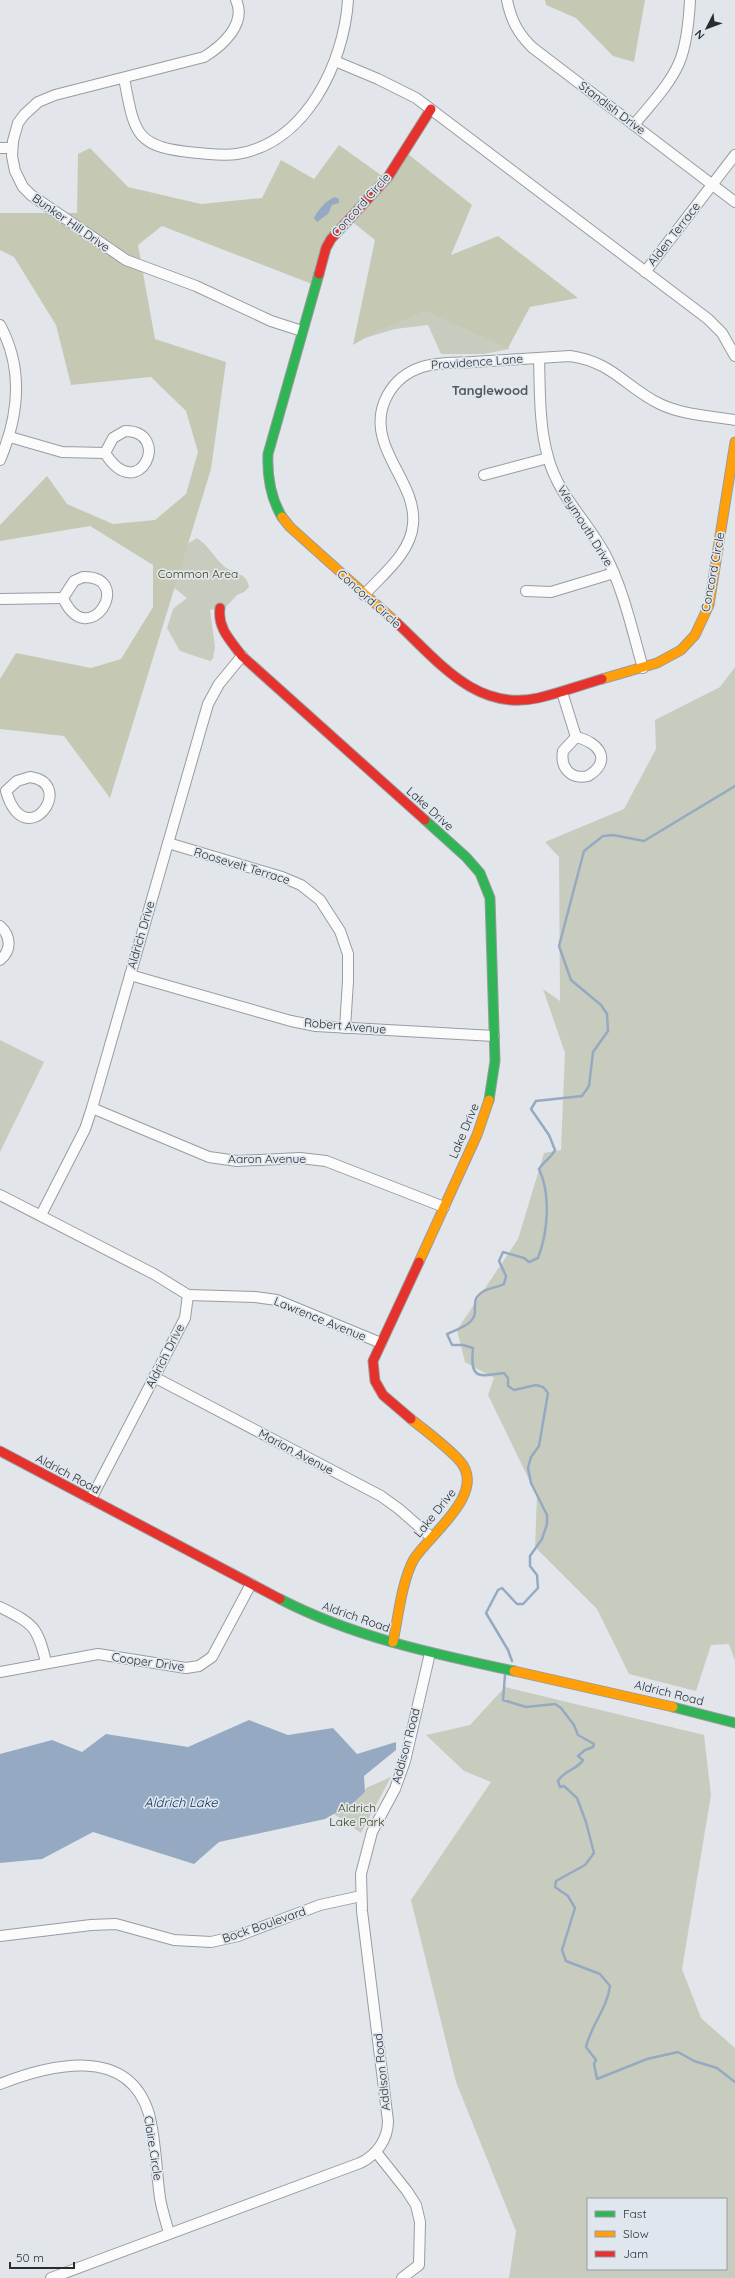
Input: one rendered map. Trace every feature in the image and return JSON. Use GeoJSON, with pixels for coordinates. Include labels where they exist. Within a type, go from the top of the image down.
{"type":"FeatureCollection","features":[{"type":"Feature","properties":{"kind":"street","name":"Bunker Hill Drive"},"geometry":{"type":"LineString","coordinates":[[236,0],[238,12],[237,21],[230,35],[216,50],[193,60],[124,81],[55,95],[38,102],[18,123],[12,148],[15,171],[23,187],[31,195],[118,256],[132,263],[196,286],[271,320],[302,331]]}},
{"type":"Feature","properties":{"kind":"street"},"geometry":{"type":"LineString","coordinates":[[124,81],[137,129],[146,140],[154,146],[168,150],[224,155],[237,154],[261,146],[294,124],[320,93],[335,61],[343,34],[348,0]]}},
{"type":"Feature","properties":{"kind":"street","name":"Standish Drive"},"geometry":{"type":"LineString","coordinates":[[507,0],[512,21],[527,42],[735,202]]}},
{"type":"Feature","properties":{"kind":"street"},"geometry":{"type":"LineString","coordinates":[[634,125],[671,77],[679,64],[685,40],[690,0]]}},
{"type":"Feature","properties":{"kind":"street"},"geometry":{"type":"LineString","coordinates":[[335,61],[400,89],[430,109],[645,272]]}},
{"type":"Feature","properties":{"kind":"street","name":"Concord Circle"},"geometry":{"type":"LineString","coordinates":[[430,109],[386,180],[343,222],[331,238],[302,331],[269,446],[267,464],[268,484],[274,503],[286,523],[457,679],[472,690],[494,699],[511,701],[528,700],[562,692],[643,668],[664,660],[680,650],[695,635],[707,614],[712,593],[735,442]]}},
{"type":"Feature","properties":{"kind":"street"},"geometry":{"type":"LineString","coordinates":[[0,148],[12,148]]}},
{"type":"Feature","properties":{"kind":"street","name":"Alden Terrace"},"geometry":{"type":"LineString","coordinates":[[735,155],[645,272],[715,326],[730,345],[735,356]]}},
{"type":"Feature","properties":{"kind":"street"},"geometry":{"type":"LineString","coordinates":[[0,325],[10,347],[17,379],[15,411],[10,437],[0,460]]}},
{"type":"Feature","properties":{"kind":"street"},"geometry":{"type":"LineString","coordinates":[[539,358],[570,356],[595,362],[612,370],[647,396],[669,408],[735,420]]}},
{"type":"Feature","properties":{"kind":"street","name":"Providence Lane"},"geometry":{"type":"LineString","coordinates":[[364,595],[403,551],[413,524],[411,502],[381,433],[380,416],[383,405],[391,389],[406,374],[428,365],[539,358]]}},
{"type":"Feature","properties":{"kind":"street","name":"Weymouth Drive"},"geometry":{"type":"LineString","coordinates":[[539,358],[544,440],[548,458],[559,487],[605,554],[614,573],[621,590],[643,668]]}},
{"type":"Feature","properties":{"kind":"street"},"geometry":{"type":"LineString","coordinates":[[125,431],[140,434],[145,439],[149,449],[148,461],[144,466],[133,472],[121,471],[115,468],[105,453],[113,438],[125,431]]}},
{"type":"Feature","properties":{"kind":"street"},"geometry":{"type":"LineString","coordinates":[[10,437],[62,452],[105,453]]}},
{"type":"Feature","properties":{"kind":"street"},"geometry":{"type":"LineString","coordinates":[[484,475],[548,458]]}},
{"type":"Feature","properties":{"kind":"street"},"geometry":{"type":"LineString","coordinates":[[526,591],[551,592],[614,573]]}},
{"type":"Feature","properties":{"kind":"street"},"geometry":{"type":"LineString","coordinates":[[83,577],[90,577],[100,581],[108,596],[104,609],[95,616],[88,618],[73,613],[63,598],[74,581],[83,577]]}},
{"type":"Feature","properties":{"kind":"street"},"geometry":{"type":"LineString","coordinates":[[0,599],[63,598]]}},
{"type":"Feature","properties":{"kind":"street","name":"Lake Drive"},"geometry":{"type":"LineString","coordinates":[[220,608],[219,615],[223,631],[242,656],[466,857],[486,884],[490,906],[494,1071],[489,1103],[477,1135],[373,1361],[373,1370],[377,1386],[387,1399],[460,1461],[467,1473],[468,1486],[465,1497],[418,1553],[410,1569],[393,1642]]}},
{"type":"Feature","properties":{"kind":"street","name":"Aldrich Drive"},"geometry":{"type":"LineString","coordinates":[[41,1215],[85,1129],[92,1108],[208,704],[219,684],[242,656]]}},
{"type":"Feature","properties":{"kind":"street"},"geometry":{"type":"LineString","coordinates":[[562,692],[576,737]]}},
{"type":"Feature","properties":{"kind":"street"},"geometry":{"type":"LineString","coordinates":[[23,778],[36,778],[48,788],[49,805],[46,810],[36,817],[24,817],[13,810],[3,790],[23,778]]}},
{"type":"Feature","properties":{"kind":"street","name":"Roosevelt Terrace"},"geometry":{"type":"LineString","coordinates":[[168,843],[282,876],[301,885],[320,900],[340,931],[348,954],[345,1028]]}},
{"type":"Feature","properties":{"kind":"street"},"geometry":{"type":"LineString","coordinates":[[0,926],[6,931],[9,944],[5,956],[0,960]]}},
{"type":"Feature","properties":{"kind":"street","name":"Robert Avenue"},"geometry":{"type":"LineString","coordinates":[[130,975],[291,1021],[345,1028],[494,1036]]}},
{"type":"Feature","properties":{"kind":"street","name":"Aaron Avenue"},"geometry":{"type":"LineString","coordinates":[[92,1108],[209,1157],[237,1161],[300,1158],[326,1161],[444,1207]]}},
{"type":"Feature","properties":{"kind":"street"},"geometry":{"type":"LineString","coordinates":[[0,1196],[41,1215],[154,1274],[188,1295]]}},
{"type":"Feature","properties":{"kind":"street","name":"Aldrich Drive"},"geometry":{"type":"LineString","coordinates":[[91,1499],[185,1318],[188,1295]]}},
{"type":"Feature","properties":{"kind":"street","name":"Lawrence Avenue"},"geometry":{"type":"LineString","coordinates":[[188,1295],[255,1297],[277,1300],[381,1343]]}},
{"type":"Feature","properties":{"kind":"street","name":"Marion Avenue"},"geometry":{"type":"LineString","coordinates":[[154,1377],[381,1496],[399,1509],[431,1537]]}},
{"type":"Feature","properties":{"kind":"street","name":"Aldrich Road"},"geometry":{"type":"LineString","coordinates":[[0,1451],[251,1584],[323,1620],[430,1653],[650,1700],[735,1723]]}},
{"type":"Feature","properties":{"kind":"street","name":"Cooper Drive"},"geometry":{"type":"LineString","coordinates":[[0,1672],[46,1662],[98,1654],[186,1668],[199,1666],[212,1656],[251,1584]]}},
{"type":"Feature","properties":{"kind":"street"},"geometry":{"type":"LineString","coordinates":[[0,1607],[24,1619],[34,1627],[40,1639],[46,1662]]}},
{"type":"Feature","properties":{"kind":"street","name":"Addison Road"},"geometry":{"type":"LineString","coordinates":[[57,2277],[169,2233],[360,2163],[376,2152],[388,2133],[388,2121],[361,1896],[361,1874],[366,1848],[372,1832],[395,1789],[405,1761],[430,1653]]}},
{"type":"Feature","properties":{"kind":"street","name":"Bock Boulevard"},"geometry":{"type":"LineString","coordinates":[[0,1936],[91,1925],[116,1924],[174,1940],[211,1942],[238,1936],[320,1905],[361,1896]]}},
{"type":"Feature","properties":{"kind":"street","name":"Claire Circle"},"geometry":{"type":"LineString","coordinates":[[0,2084],[38,2071],[87,2065],[112,2071],[132,2085],[141,2096],[148,2114],[160,2200],[169,2233]]}},
{"type":"Feature","properties":{"kind":"street"},"geometry":{"type":"LineString","coordinates":[[376,2152],[407,2191],[419,2214],[419,2265],[402,2278]]}},
{"type":"Feature","properties":{"kind":"green space"},"geometry":{"type":"Polygon","coordinates":[[[545,0],[645,0],[634,62],[613,56],[576,18],[546,5],[545,0]]]}},
{"type":"Feature","properties":{"kind":"green space"},"geometry":{"type":"Polygon","coordinates":[[[339,145],[385,178],[403,150],[472,205],[451,255],[498,236],[578,298],[530,307],[508,348],[425,311],[375,332],[353,345],[375,240],[345,216],[312,284],[162,226],[138,245],[155,339],[226,362],[211,469],[110,798],[64,736],[0,729],[0,679],[16,653],[91,668],[121,659],[153,607],[153,565],[90,526],[0,541],[0,525],[47,476],[67,504],[113,524],[155,520],[186,494],[198,452],[186,411],[151,377],[71,385],[56,325],[14,257],[0,250],[0,213],[77,213],[78,154],[90,148],[128,187],[201,204],[262,198],[281,160],[314,179],[339,145]]]}},
{"type":"Feature","properties":{"kind":"green space"},"geometry":{"type":"Polygon","coordinates":[[[409,288],[501,311],[509,349],[484,354],[441,354],[428,325],[395,329],[365,338],[409,288]]]}},
{"type":"Feature","properties":{"kind":"green space","name":"Common Area"},"geometry":{"type":"Polygon","coordinates":[[[197,538],[225,567],[243,576],[248,582],[249,587],[244,592],[237,595],[226,607],[210,610],[215,647],[213,659],[210,661],[180,651],[167,628],[173,609],[187,598],[169,584],[185,545],[197,538]]]}},
{"type":"Feature","properties":{"kind":"green space"},"geometry":{"type":"Polygon","coordinates":[[[735,667],[735,1661],[729,1644],[711,1645],[696,1691],[629,1674],[597,1609],[535,1547],[537,1496],[488,1395],[494,1378],[465,1362],[457,1330],[518,1239],[544,1153],[561,1150],[565,1053],[543,989],[560,1001],[559,857],[545,842],[624,809],[656,749],[655,720],[720,687],[735,667]]]}},
{"type":"Feature","properties":{"kind":"green space"},"geometry":{"type":"Polygon","coordinates":[[[0,1040],[44,1062],[0,1152],[0,1040]]]}},
{"type":"Feature","properties":{"kind":"green space"},"geometry":{"type":"Polygon","coordinates":[[[505,1687],[704,1735],[711,1795],[682,1969],[701,2018],[735,2048],[735,2278],[509,2278],[516,2231],[456,2082],[411,1900],[491,1782],[464,1771],[426,1735],[470,1725],[505,1687]]]}},
{"type":"Feature","properties":{"kind":"green space","name":"Aldrich Lake Park"},"geometry":{"type":"Polygon","coordinates":[[[391,1777],[361,1833],[334,1814],[365,1792],[366,1788],[391,1777]]]}},
{"type":"Feature","properties":{"kind":"water"},"geometry":{"type":"Polygon","coordinates":[[[335,197],[339,199],[339,203],[332,205],[328,214],[317,222],[314,218],[318,212],[325,203],[335,197]]]}},
{"type":"Feature","properties":{"kind":"water","name":"Aldrich Lake"},"geometry":{"type":"Polygon","coordinates":[[[249,1720],[288,1735],[333,1728],[357,1754],[396,1742],[396,1750],[364,1776],[365,1792],[353,1803],[325,1819],[219,1842],[194,1864],[93,1832],[42,1859],[0,1863],[0,1754],[52,1740],[82,1752],[106,1734],[188,1747],[249,1720]]]}},
{"type":"Feature","properties":{"kind":"waterway"},"geometry":{"type":"LineString","coordinates":[[512,1661],[508,1650],[486,1613],[498,1590],[502,1588],[517,1604],[523,1604],[538,1588],[537,1575],[530,1566],[530,1556],[542,1539],[547,1524],[547,1515],[531,1483],[528,1468],[531,1457],[539,1446],[548,1393],[543,1387],[536,1385],[514,1390],[508,1386],[508,1378],[504,1373],[487,1375],[477,1374],[474,1371],[473,1366],[473,1348],[463,1345],[452,1345],[447,1334],[464,1326],[472,1320],[475,1312],[475,1300],[483,1291],[504,1284],[506,1276],[499,1261],[503,1252],[524,1258],[529,1262],[538,1258],[544,1237],[547,1213],[547,1201],[543,1179],[539,1169],[555,1150],[549,1135],[531,1109],[536,1101],[582,1096],[589,1086],[593,1052],[608,1031],[607,1014],[601,1005],[571,980],[559,946],[584,851],[603,836],[613,835],[644,841],[735,786]]}},
{"type":"Feature","properties":{"kind":"waterway"},"geometry":{"type":"LineString","coordinates":[[505,1675],[503,1700],[526,1707],[555,1704],[561,1708],[574,1725],[578,1735],[594,1744],[593,1747],[585,1750],[578,1756],[583,1760],[577,1766],[564,1774],[558,1781],[560,1787],[564,1786],[577,1798],[586,1822],[594,1853],[585,1865],[556,1881],[555,1887],[568,1896],[575,1908],[562,1950],[566,1961],[600,1974],[610,1986],[606,2002],[591,2031],[586,2047],[596,2060],[594,2064],[597,2079],[647,2059],[678,2052],[694,2061],[717,2068],[735,2082]]}},
{"type":"Feature","properties":{"kind":"traffic: fast"},"geometry":{"type":"LineString","coordinates":[[282,517],[270,487],[268,454],[319,274]]}},
{"type":"Feature","properties":{"kind":"traffic: fast"},"geometry":{"type":"LineString","coordinates":[[425,820],[466,857],[480,873],[490,898],[495,1061],[489,1100]]}},
{"type":"Feature","properties":{"kind":"traffic: fast"},"geometry":{"type":"LineString","coordinates":[[280,1599],[336,1624],[365,1634],[424,1651],[514,1671]]}},
{"type":"Feature","properties":{"kind":"traffic: fast"},"geometry":{"type":"LineString","coordinates":[[673,1707],[735,1723]]}},
{"type":"Feature","properties":{"kind":"traffic: slow"},"geometry":{"type":"LineString","coordinates":[[602,679],[657,663],[681,650],[695,635],[709,605],[735,442]]}},
{"type":"Feature","properties":{"kind":"traffic: slow"},"geometry":{"type":"LineString","coordinates":[[282,517],[290,527],[397,623]]}},
{"type":"Feature","properties":{"kind":"traffic: slow"},"geometry":{"type":"LineString","coordinates":[[419,1262],[477,1135],[489,1100]]}},
{"type":"Feature","properties":{"kind":"traffic: slow"},"geometry":{"type":"LineString","coordinates":[[393,1642],[403,1588],[414,1559],[454,1512],[462,1499],[467,1485],[466,1472],[454,1454],[411,1419]]}},
{"type":"Feature","properties":{"kind":"traffic: slow"},"geometry":{"type":"LineString","coordinates":[[514,1671],[673,1707]]}},
{"type":"Feature","properties":{"kind":"traffic: jam"},"geometry":{"type":"LineString","coordinates":[[319,274],[326,248],[331,239],[388,177],[431,109]]}},
{"type":"Feature","properties":{"kind":"traffic: jam"},"geometry":{"type":"LineString","coordinates":[[220,608],[223,628],[229,639],[242,656],[425,820]]}},
{"type":"Feature","properties":{"kind":"traffic: jam"},"geometry":{"type":"LineString","coordinates":[[397,623],[443,667],[460,680],[477,690],[496,698],[516,700],[538,698],[602,679]]}},
{"type":"Feature","properties":{"kind":"traffic: jam"},"geometry":{"type":"LineString","coordinates":[[411,1419],[383,1395],[375,1381],[373,1361],[419,1262]]}},
{"type":"Feature","properties":{"kind":"traffic: jam"},"geometry":{"type":"LineString","coordinates":[[0,1451],[280,1599]]}},
{"type":"Feature","properties":{"kind":"district","name":"Tanglewood"},"geometry":{"type":"Point","coordinates":[490,390]}}]}
